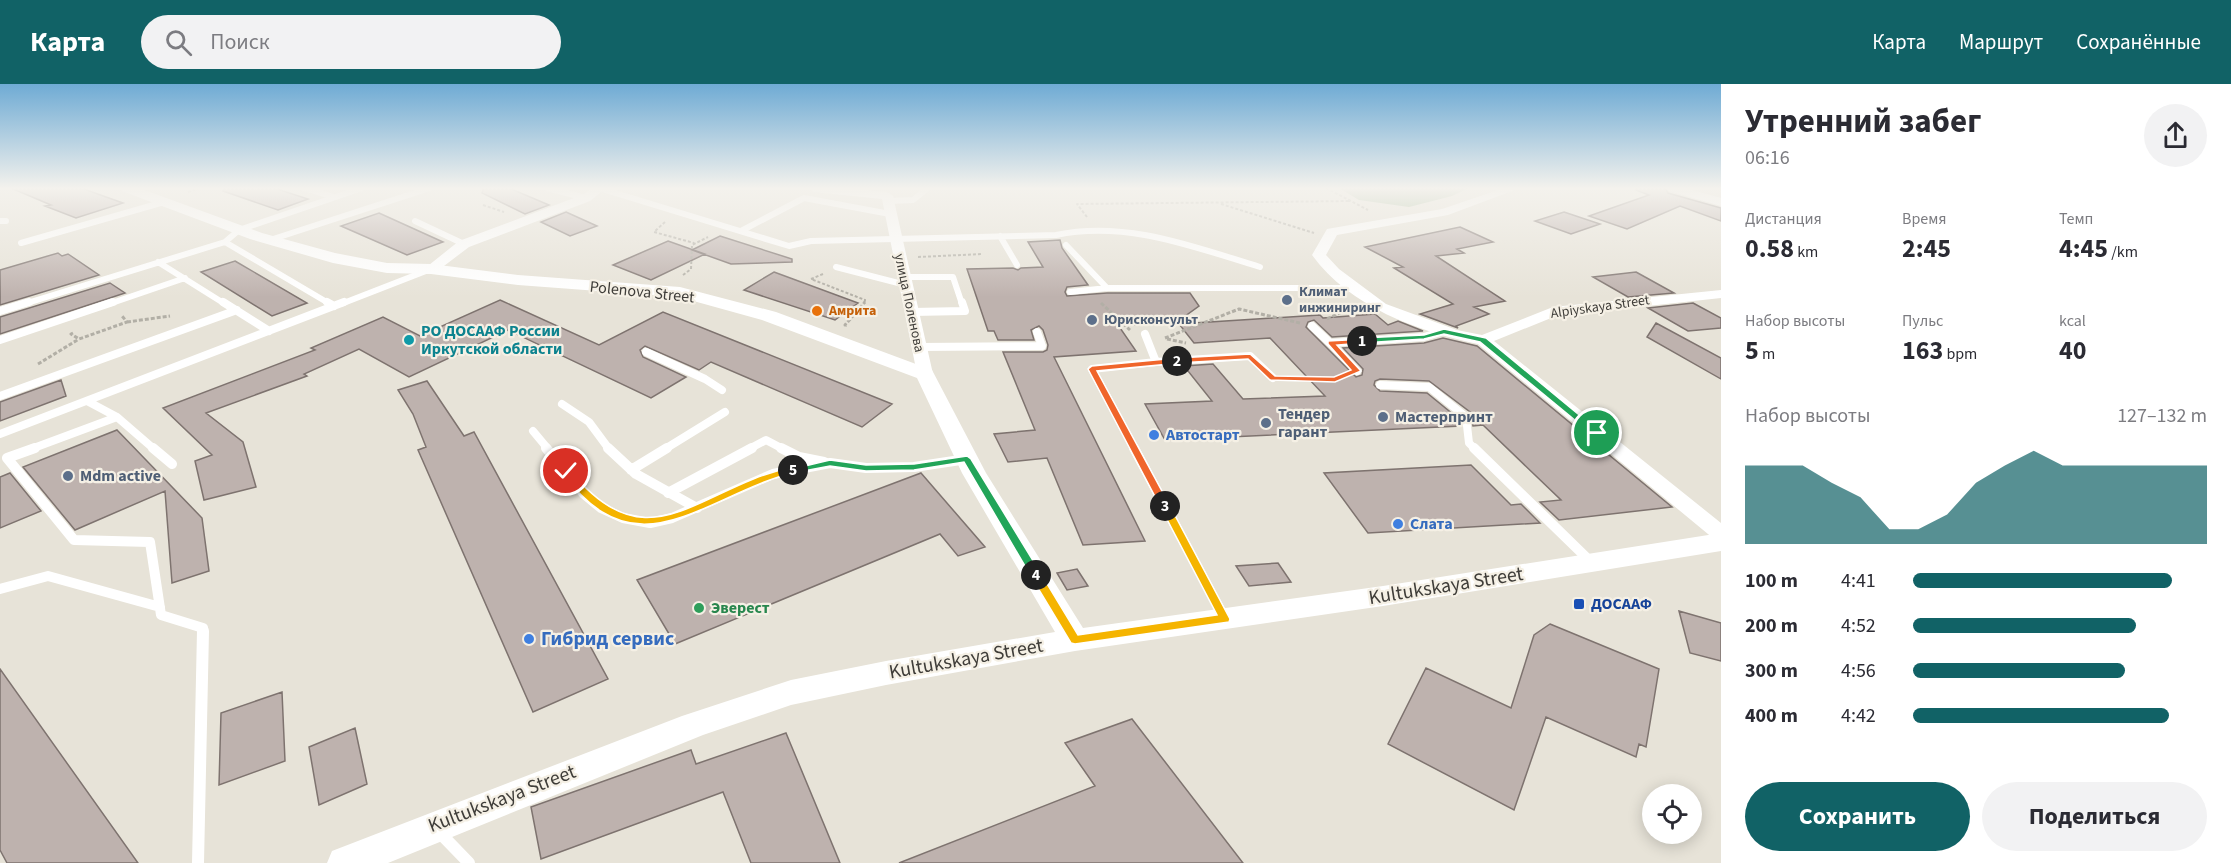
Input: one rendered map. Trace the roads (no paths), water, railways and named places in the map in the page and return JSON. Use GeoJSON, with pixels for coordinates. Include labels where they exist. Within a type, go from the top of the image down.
{"type":"FeatureCollection","features":[{"type":"Feature","properties":{"kind":"street","name":"Polenova Street"},"geometry":{"type":"LineString","coordinates":[[209,224],[232,236],[270,240],[333,258],[387,268],[431,269],[518,280],[681,292],[769,316],[925,374]]}},
{"type":"Feature","properties":{"kind":"street"},"geometry":{"type":"LineString","coordinates":[[431,269],[464,244],[516,224]]}},
{"type":"Feature","properties":{"kind":"street","name":"улица Поленова"},"geometry":{"type":"LineString","coordinates":[[893,224],[925,374]]}},
{"type":"Feature","properties":{"kind":"street"},"geometry":{"type":"LineString","coordinates":[[1378,224],[1330,235],[1319,255],[1334,272],[1381,307],[1444,331],[1483,340],[1721,534]]}},
{"type":"Feature","properties":{"kind":"street","name":"Alpiyskaya Street"},"geometry":{"type":"LineString","coordinates":[[1483,340],[1553,312],[1721,294]]}},
{"type":"Feature","properties":{"kind":"street"},"geometry":{"type":"LineString","coordinates":[[925,374],[967,459],[1075,640]]}},
{"type":"Feature","properties":{"kind":"street","name":"Kultukskaya Street"},"geometry":{"type":"LineString","coordinates":[[345,863],[693,725],[790,693],[886,673],[1075,640],[1721,542]]}},
{"type":"Feature","properties":{"kind":"lane"},"geometry":{"type":"LineString","coordinates":[[21,243],[86,224]]}},
{"type":"Feature","properties":{"kind":"lane"},"geometry":{"type":"LineString","coordinates":[[0,311],[158,262],[262,224]]}},
{"type":"Feature","properties":{"kind":"lane"},"geometry":{"type":"LineString","coordinates":[[270,240],[318,224]]}},
{"type":"Feature","properties":{"kind":"lane"},"geometry":{"type":"LineString","coordinates":[[423,224],[464,244]]}},
{"type":"Feature","properties":{"kind":"lane"},"geometry":{"type":"LineString","coordinates":[[718,224],[789,246],[811,241],[1056,235],[1070,230],[1125,230],[1260,267]]}},
{"type":"Feature","properties":{"kind":"lane"},"geometry":{"type":"LineString","coordinates":[[741,231],[754,224]]}},
{"type":"Feature","properties":{"kind":"lane"},"geometry":{"type":"LineString","coordinates":[[232,236],[334,306]]}},
{"type":"Feature","properties":{"kind":"lane"},"geometry":{"type":"LineString","coordinates":[[1000,236],[1017,265]]}},
{"type":"Feature","properties":{"kind":"lane"},"geometry":{"type":"LineString","coordinates":[[1066,245],[1107,288]]}},
{"type":"Feature","properties":{"kind":"lane"},"geometry":{"type":"LineString","coordinates":[[158,262],[269,331]]}},
{"type":"Feature","properties":{"kind":"lane"},"geometry":{"type":"LineString","coordinates":[[836,267],[905,281],[953,277],[965,311],[912,312]]}},
{"type":"Feature","properties":{"kind":"lane"},"geometry":{"type":"LineString","coordinates":[[0,434],[431,269]]}},
{"type":"Feature","properties":{"kind":"lane"},"geometry":{"type":"LineString","coordinates":[[0,340],[186,278]]}},
{"type":"Feature","properties":{"kind":"lane"},"geometry":{"type":"LineString","coordinates":[[1070,292],[1107,288],[1362,293]]}},
{"type":"Feature","properties":{"kind":"lane"},"geometry":{"type":"LineString","coordinates":[[0,396],[237,310]]}},
{"type":"Feature","properties":{"kind":"lane"},"geometry":{"type":"LineString","coordinates":[[1312,326],[1357,371]]}},
{"type":"Feature","properties":{"kind":"lane"},"geometry":{"type":"LineString","coordinates":[[1330,343],[1424,337],[1444,331]]}},
{"type":"Feature","properties":{"kind":"lane"},"geometry":{"type":"LineString","coordinates":[[918,347],[1042,346],[1037,332]]}},
{"type":"Feature","properties":{"kind":"lane"},"geometry":{"type":"LineString","coordinates":[[1145,334],[1156,362]]}},
{"type":"Feature","properties":{"kind":"lane"},"geometry":{"type":"LineString","coordinates":[[646,352],[705,379],[722,390]]}},
{"type":"Feature","properties":{"kind":"lane"},"geometry":{"type":"LineString","coordinates":[[1225,619],[1092,369],[1250,356],[1273,378]]}},
{"type":"Feature","properties":{"kind":"lane"},"geometry":{"type":"LineString","coordinates":[[1380,385],[1429,387],[1466,417],[1469,443],[1592,563]]}},
{"type":"Feature","properties":{"kind":"lane"},"geometry":{"type":"LineString","coordinates":[[87,400],[117,417],[172,464]]}},
{"type":"Feature","properties":{"kind":"lane"},"geometry":{"type":"LineString","coordinates":[[562,404],[589,422],[613,454],[631,470],[697,508]]}},
{"type":"Feature","properties":{"kind":"lane"},"geometry":{"type":"LineString","coordinates":[[631,470],[725,412]]}},
{"type":"Feature","properties":{"kind":"lane"},"geometry":{"type":"LineString","coordinates":[[117,417],[7,458],[74,540],[150,542],[161,615],[203,628],[198,863]]}},
{"type":"Feature","properties":{"kind":"lane"},"geometry":{"type":"LineString","coordinates":[[533,431],[584,494],[601,508],[623,518],[650,523],[672,518],[773,474],[830,463]]}},
{"type":"Feature","properties":{"kind":"lane"},"geometry":{"type":"LineString","coordinates":[[668,493],[744,449],[766,440],[799,457],[866,468],[914,467],[967,459]]}},
{"type":"Feature","properties":{"kind":"lane"},"geometry":{"type":"LineString","coordinates":[[0,589],[48,576],[160,607]]}},
{"type":"Feature","properties":{"kind":"lane"},"geometry":{"type":"LineString","coordinates":[[434,826],[469,863]]}},
{"type":"Feature","properties":{"kind":"place","name":"Климат инжиниринг"},"geometry":{"type":"Point","coordinates":[1287,300]}},
{"type":"Feature","properties":{"kind":"place","name":"Амрита"},"geometry":{"type":"Point","coordinates":[817,311]}},
{"type":"Feature","properties":{"kind":"place","name":"Юрисконсульт"},"geometry":{"type":"Point","coordinates":[1092,320]}},
{"type":"Feature","properties":{"kind":"place","name":"РО ДОСААФ России Иркутской области"},"geometry":{"type":"Point","coordinates":[409,340]}},
{"type":"Feature","properties":{"kind":"place","name":"Мастерпринт"},"geometry":{"type":"Point","coordinates":[1383,417]}},
{"type":"Feature","properties":{"kind":"place","name":"Тендер гарант"},"geometry":{"type":"Point","coordinates":[1266,423]}},
{"type":"Feature","properties":{"kind":"place","name":"Автостарт"},"geometry":{"type":"Point","coordinates":[1154,435]}},
{"type":"Feature","properties":{"kind":"place","name":"Mdm active"},"geometry":{"type":"Point","coordinates":[68,476]}},
{"type":"Feature","properties":{"kind":"place","name":"Слата"},"geometry":{"type":"Point","coordinates":[1398,524]}},
{"type":"Feature","properties":{"kind":"place","name":"ДОСААФ"},"geometry":{"type":"Point","coordinates":[1579,604]}},
{"type":"Feature","properties":{"kind":"place","name":"Эверест"},"geometry":{"type":"Point","coordinates":[699,608]}},
{"type":"Feature","properties":{"kind":"place","name":"Гибрид сервис"},"geometry":{"type":"Point","coordinates":[529,639]}}]}
